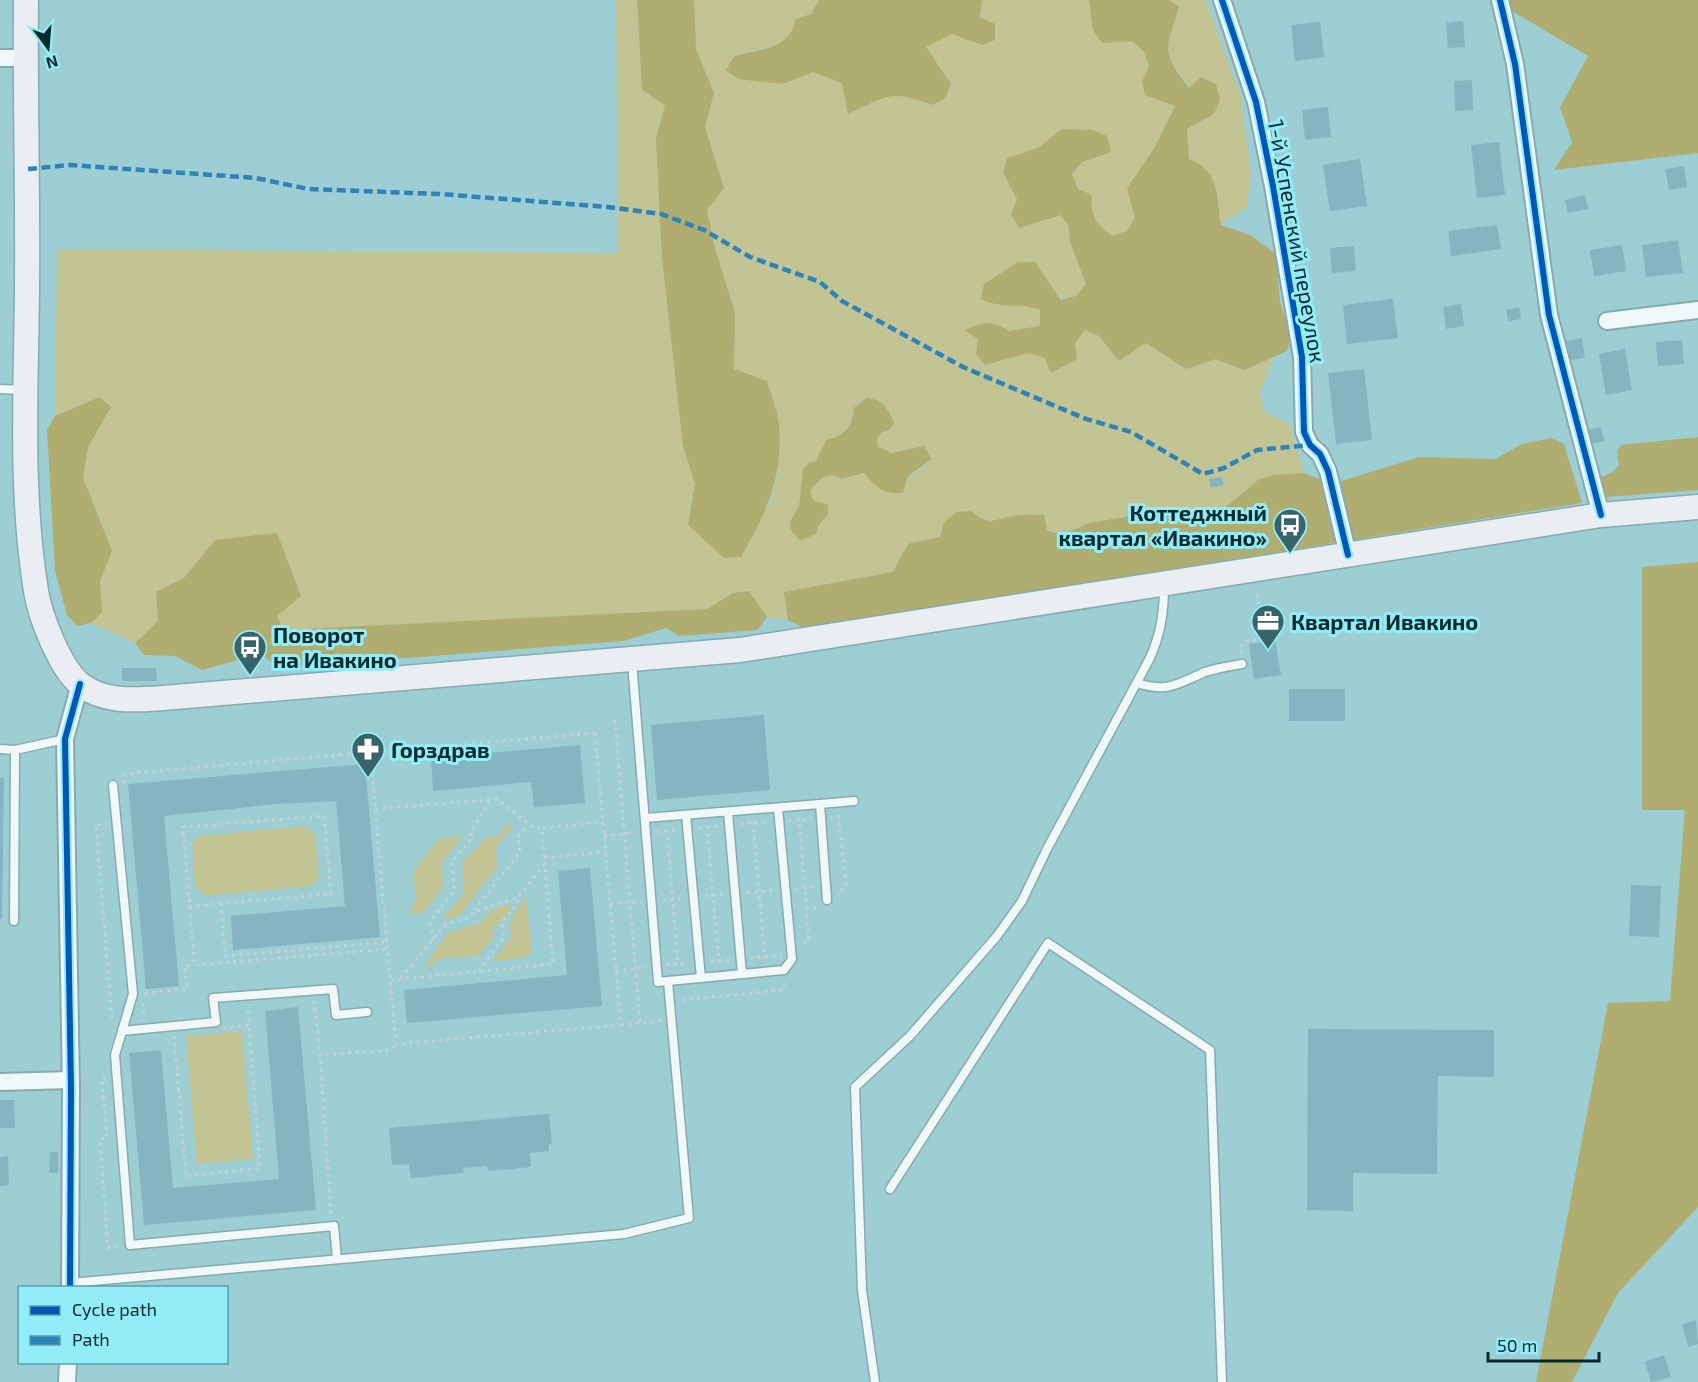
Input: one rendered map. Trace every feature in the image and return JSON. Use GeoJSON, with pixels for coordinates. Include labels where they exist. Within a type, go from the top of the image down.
{"type":"FeatureCollection","features":[{"type":"Feature","properties":{"kind":"main road"},"geometry":{"type":"LineString","coordinates":[[26,0],[28,169],[26,509],[36,594],[51,639],[68,669],[80,684],[105,697],[132,700],[740,650],[1601,515],[1698,507]]}},
{"type":"Feature","properties":{"kind":"street","name":"1-й Успенский переулок"},"geometry":{"type":"LineString","coordinates":[[1222,0],[1256,102],[1273,186],[1302,357],[1304,432],[1310,446],[1320,454],[1328,471],[1348,555]]}},
{"type":"Feature","properties":{"kind":"street"},"geometry":{"type":"LineString","coordinates":[[1500,0],[1515,64],[1549,315],[1601,515]]}},
{"type":"Feature","properties":{"kind":"street"},"geometry":{"type":"LineString","coordinates":[[0,58],[25,58]]}},
{"type":"Feature","properties":{"kind":"street"},"geometry":{"type":"LineString","coordinates":[[1607,321],[1698,310]]}},
{"type":"Feature","properties":{"kind":"street"},"geometry":{"type":"LineString","coordinates":[[70,1285],[70,1080],[65,739],[80,684]]}},
{"type":"Feature","properties":{"kind":"street"},"geometry":{"type":"LineString","coordinates":[[0,1082],[70,1080]]}},
{"type":"Feature","properties":{"kind":"street"},"geometry":{"type":"LineString","coordinates":[[67,1382],[68,1364]]}},
{"type":"Feature","properties":{"kind":"lane"},"geometry":{"type":"LineString","coordinates":[[0,389],[26,390]]}},
{"type":"Feature","properties":{"kind":"lane"},"geometry":{"type":"LineString","coordinates":[[875,1382],[862,1290],[855,1087],[909,1036],[998,936],[1022,901],[1047,849],[1137,683],[1160,634],[1164,609],[1164,585]]}},
{"type":"Feature","properties":{"kind":"lane"},"geometry":{"type":"LineString","coordinates":[[632,659],[658,982],[784,970],[792,959],[778,808]]}},
{"type":"Feature","properties":{"kind":"lane"},"geometry":{"type":"LineString","coordinates":[[1137,683],[1156,689],[1185,683],[1211,670],[1242,664]]}},
{"type":"Feature","properties":{"kind":"lane"},"geometry":{"type":"LineString","coordinates":[[0,749],[15,750],[65,739]]}},
{"type":"Feature","properties":{"kind":"lane"},"geometry":{"type":"LineString","coordinates":[[14,921],[15,750]]}},
{"type":"Feature","properties":{"kind":"lane"},"geometry":{"type":"LineString","coordinates":[[113,785],[133,994],[115,1055],[130,1245],[334,1226],[337,1259]]}},
{"type":"Feature","properties":{"kind":"lane"},"geometry":{"type":"LineString","coordinates":[[645,818],[854,801]]}},
{"type":"Feature","properties":{"kind":"lane"},"geometry":{"type":"LineString","coordinates":[[820,804],[827,900]]}},
{"type":"Feature","properties":{"kind":"lane"},"geometry":{"type":"LineString","coordinates":[[728,812],[742,974]]}},
{"type":"Feature","properties":{"kind":"lane"},"geometry":{"type":"LineString","coordinates":[[686,815],[701,978]]}},
{"type":"Feature","properties":{"kind":"lane"},"geometry":{"type":"LineString","coordinates":[[890,1189],[1048,944],[1210,1050],[1222,1382]]}},
{"type":"Feature","properties":{"kind":"lane"},"geometry":{"type":"LineString","coordinates":[[70,1285],[624,1234],[689,1218],[668,981]]}},
{"type":"Feature","properties":{"kind":"lane"},"geometry":{"type":"LineString","coordinates":[[122,1031],[216,1022],[213,998],[333,989],[336,1015],[367,1012]]}},
{"type":"Feature","properties":{"kind":"path"},"geometry":{"type":"LineString","coordinates":[[1242,664],[1240,647],[1247,641],[1263,639],[1255,586]]}},
{"type":"Feature","properties":{"kind":"path"},"geometry":{"type":"LineString","coordinates":[[615,720],[640,1023]]}},
{"type":"Feature","properties":{"kind":"path"},"geometry":{"type":"LineString","coordinates":[[125,793],[124,774],[595,733],[621,1025],[396,1044]]}},
{"type":"Feature","properties":{"kind":"path"},"geometry":{"type":"LineString","coordinates":[[320,1055],[391,1050],[396,1044],[370,752]]}},
{"type":"Feature","properties":{"kind":"path"},"geometry":{"type":"LineString","coordinates":[[433,940],[430,921],[454,891],[452,863],[472,838],[471,830],[492,799]]}},
{"type":"Feature","properties":{"kind":"path"},"geometry":{"type":"LineString","coordinates":[[375,809],[497,799],[534,828],[603,822]]}},
{"type":"Feature","properties":{"kind":"path"},"geometry":{"type":"LineString","coordinates":[[752,810],[766,991]]}},
{"type":"Feature","properties":{"kind":"path"},"geometry":{"type":"LineString","coordinates":[[706,813],[720,976]]}},
{"type":"Feature","properties":{"kind":"path"},"geometry":{"type":"LineString","coordinates":[[189,906],[332,894],[324,816],[183,827],[189,906],[194,965]]}},
{"type":"Feature","properties":{"kind":"path"},"geometry":{"type":"LineString","coordinates":[[666,816],[680,980]]}},
{"type":"Feature","properties":{"kind":"path"},"geometry":{"type":"LineString","coordinates":[[111,1024],[113,1013],[96,825],[117,823]]}},
{"type":"Feature","properties":{"kind":"path"},"geometry":{"type":"LineString","coordinates":[[400,979],[446,924],[468,918],[473,912],[519,852],[518,836],[528,824]]}},
{"type":"Feature","properties":{"kind":"path"},"geometry":{"type":"LineString","coordinates":[[391,980],[553,964],[542,828]]}},
{"type":"Feature","properties":{"kind":"path"},"geometry":{"type":"LineString","coordinates":[[544,858],[606,852]]}},
{"type":"Feature","properties":{"kind":"path"},"geometry":{"type":"LineString","coordinates":[[473,912],[517,898],[545,864]]}},
{"type":"Feature","properties":{"kind":"path"},"geometry":{"type":"LineString","coordinates":[[610,904],[826,886]]}},
{"type":"Feature","properties":{"kind":"path"},"geometry":{"type":"LineString","coordinates":[[478,971],[504,937],[502,922],[517,904],[517,898]]}},
{"type":"Feature","properties":{"kind":"path"},"geometry":{"type":"LineString","coordinates":[[221,903],[225,956],[387,942]]}},
{"type":"Feature","properties":{"kind":"path"},"geometry":{"type":"LineString","coordinates":[[142,989],[142,993],[187,989],[184,966],[388,949]]}},
{"type":"Feature","properties":{"kind":"path"},"geometry":{"type":"LineString","coordinates":[[304,1002],[315,1001],[332,1214],[320,1215]]}},
{"type":"Feature","properties":{"kind":"path"},"geometry":{"type":"LineString","coordinates":[[165,1034],[174,1033],[186,1176],[260,1168],[247,1007],[258,1006]]}},
{"type":"Feature","properties":{"kind":"path"},"geometry":{"type":"LineString","coordinates":[[217,1028],[249,1025]]}},
{"type":"Feature","properties":{"kind":"path"},"geometry":{"type":"LineString","coordinates":[[106,1067],[106,1078],[102,1078],[107,1138],[100,1139],[108,1248],[130,1245]]}},
{"type":"Feature","properties":{"kind":"green space"},"geometry":{"type":"Polygon","coordinates":[[[616,0],[637,0],[642,90],[665,105],[656,138],[662,257],[683,445],[695,484],[688,525],[768,508],[777,478],[779,424],[734,369],[735,313],[715,248],[707,210],[714,156],[705,127],[714,93],[696,49],[694,0],[819,0],[811,14],[781,44],[734,56],[783,84],[813,72],[842,83],[848,114],[889,96],[906,97],[932,105],[951,83],[925,47],[952,34],[981,44],[982,0],[1089,0],[1093,30],[1102,42],[1132,41],[1144,52],[1149,66],[1142,81],[1175,105],[1155,147],[1127,188],[1135,218],[1127,231],[1112,236],[1099,226],[1072,174],[1082,162],[1110,152],[1062,129],[1038,148],[1007,158],[1003,172],[1017,199],[1011,214],[1018,228],[1061,215],[1069,227],[1070,242],[1086,284],[1076,296],[995,306],[1027,305],[1040,311],[1040,326],[1009,331],[988,323],[966,330],[978,339],[985,365],[1029,353],[1045,358],[1051,373],[1085,330],[1099,336],[1119,361],[1146,343],[1186,369],[1216,359],[1244,370],[1274,357],[1260,395],[1264,411],[1290,424],[1304,473],[1273,475],[1258,480],[1222,510],[1148,513],[1089,523],[1062,535],[1014,516],[992,521],[971,511],[944,522],[940,537],[908,544],[893,572],[784,592],[788,620],[767,617],[749,591],[733,593],[707,609],[283,630],[276,616],[196,565],[184,578],[156,592],[158,621],[135,643],[91,623],[102,612],[100,581],[112,551],[83,478],[88,447],[111,407],[100,397],[55,416],[57,249],[618,253],[616,0]],[[859,401],[847,429],[826,440],[816,461],[803,469],[799,506],[790,522],[818,526],[828,514],[813,500],[810,491],[824,477],[832,475],[841,479],[864,473],[903,491],[908,477],[927,465],[924,446],[892,453],[877,447],[877,439],[882,432],[889,430],[859,401]]]}},
{"type":"Feature","properties":{"kind":"green space"},"geometry":{"type":"Polygon","coordinates":[[[1169,0],[1206,0],[1241,97],[1251,174],[1247,207],[1220,225],[1217,195],[1212,178],[1207,171],[1189,160],[1187,129],[1214,114],[1170,65],[1166,50],[1179,7],[1169,0]]]}},
{"type":"Feature","properties":{"kind":"green space"},"geometry":{"type":"Polygon","coordinates":[[[509,822],[513,826],[496,848],[497,867],[460,915],[441,921],[464,893],[462,863],[485,838],[498,836],[509,822]]]}},
{"type":"Feature","properties":{"kind":"green space"},"geometry":{"type":"Polygon","coordinates":[[[305,826],[315,834],[319,876],[312,886],[205,896],[195,887],[192,844],[198,836],[305,826]]]}},
{"type":"Feature","properties":{"kind":"green space"},"geometry":{"type":"Polygon","coordinates":[[[463,835],[442,863],[443,887],[423,913],[409,914],[416,902],[413,871],[439,839],[463,835]]]}},
{"type":"Feature","properties":{"kind":"green space"},"geometry":{"type":"Polygon","coordinates":[[[526,896],[532,952],[527,957],[492,961],[511,937],[510,920],[526,896]]]}},
{"type":"Feature","properties":{"kind":"green space"},"geometry":{"type":"Polygon","coordinates":[[[510,904],[512,907],[494,929],[494,937],[478,956],[437,959],[432,966],[423,967],[449,932],[481,923],[490,911],[510,904]]]}},
{"type":"Feature","properties":{"kind":"green space"},"geometry":{"type":"Polygon","coordinates":[[[242,1031],[253,1159],[197,1164],[186,1036],[242,1031]]]}},
{"type":"Feature","properties":{"kind":"shaded area"},"geometry":{"type":"Polygon","coordinates":[[[637,0],[694,0],[696,49],[714,93],[705,127],[724,188],[707,210],[715,248],[735,313],[734,369],[767,381],[776,409],[780,445],[775,479],[765,510],[741,557],[724,558],[688,525],[695,484],[683,446],[662,257],[656,138],[665,105],[642,90],[637,0]]]}},
{"type":"Feature","properties":{"kind":"shaded area"},"geometry":{"type":"Polygon","coordinates":[[[819,0],[982,0],[980,17],[995,24],[995,40],[982,45],[952,34],[926,47],[951,84],[945,98],[932,105],[897,96],[881,99],[848,114],[842,83],[813,72],[783,84],[738,79],[726,70],[734,56],[764,49],[787,37],[796,19],[811,14],[819,0]]]}},
{"type":"Feature","properties":{"kind":"shaded area"},"geometry":{"type":"Polygon","coordinates":[[[1089,0],[1169,0],[1179,7],[1168,50],[1173,66],[1189,88],[1201,77],[1216,84],[1220,99],[1214,114],[1187,129],[1189,159],[1199,164],[1212,178],[1221,225],[1250,235],[1276,254],[1280,302],[1291,336],[1287,351],[1244,370],[1216,359],[1186,369],[1146,343],[1119,361],[1099,336],[1085,330],[1075,343],[1077,359],[1051,373],[1045,358],[1029,353],[985,365],[976,354],[978,339],[965,330],[987,323],[1009,331],[1040,326],[1040,310],[1025,306],[996,304],[981,299],[984,284],[1018,262],[1035,262],[1061,300],[1076,296],[1086,284],[1070,242],[1069,227],[1061,215],[1019,228],[1011,214],[1017,199],[1003,172],[1007,158],[1038,148],[1062,129],[1093,130],[1107,136],[1111,152],[1082,162],[1072,174],[1078,189],[1092,195],[1095,219],[1112,236],[1127,231],[1135,218],[1127,188],[1155,147],[1175,106],[1145,95],[1142,81],[1149,66],[1144,52],[1132,41],[1102,43],[1093,30],[1089,0]]]}},
{"type":"Feature","properties":{"kind":"shaded area"},"geometry":{"type":"Polygon","coordinates":[[[1500,0],[1698,0],[1698,153],[1554,170],[1572,142],[1560,107],[1588,56],[1502,5],[1500,0]]]}},
{"type":"Feature","properties":{"kind":"shaded area"},"geometry":{"type":"Polygon","coordinates":[[[100,397],[111,407],[88,447],[83,478],[112,551],[100,581],[102,612],[91,623],[77,626],[67,615],[55,571],[47,430],[55,416],[100,397]]]}},
{"type":"Feature","properties":{"kind":"shaded area"},"geometry":{"type":"Polygon","coordinates":[[[866,398],[881,403],[894,423],[877,439],[878,447],[892,453],[924,446],[932,459],[908,476],[903,492],[891,493],[880,489],[864,473],[841,479],[837,476],[824,478],[810,491],[813,500],[828,505],[828,514],[818,526],[816,534],[800,541],[790,529],[790,522],[799,506],[803,469],[809,463],[816,461],[826,440],[846,430],[854,408],[866,398]]]}},
{"type":"Feature","properties":{"kind":"shaded area"},"geometry":{"type":"Polygon","coordinates":[[[1698,437],[1698,490],[1607,497],[1601,493],[1600,478],[1614,471],[1619,465],[1617,451],[1621,445],[1698,437]]]}},
{"type":"Feature","properties":{"kind":"shaded area"},"geometry":{"type":"Polygon","coordinates":[[[1551,438],[1564,444],[1582,503],[804,628],[788,620],[784,592],[893,572],[908,544],[940,537],[944,522],[957,512],[971,511],[988,521],[1022,515],[1044,515],[1047,530],[1062,535],[1089,523],[1148,513],[1222,510],[1258,480],[1273,475],[1304,473],[1332,484],[1419,457],[1495,459],[1522,444],[1551,438]]]}},
{"type":"Feature","properties":{"kind":"shaded area"},"geometry":{"type":"Polygon","coordinates":[[[277,533],[301,596],[277,616],[283,630],[707,609],[733,593],[749,591],[767,617],[758,630],[679,636],[666,628],[623,641],[305,666],[273,663],[260,654],[202,670],[175,656],[144,655],[135,643],[158,621],[156,592],[184,578],[215,540],[277,533]]]}},
{"type":"Feature","properties":{"kind":"shaded area"},"geometry":{"type":"Polygon","coordinates":[[[1698,562],[1698,1207],[1618,1293],[1572,1382],[1536,1382],[1608,1003],[1670,1001],[1685,810],[1642,810],[1642,567],[1698,562]]]}},
{"type":"Feature","properties":{"kind":"building"},"geometry":{"type":"Polygon","coordinates":[[[1463,21],[1465,47],[1448,48],[1446,23],[1463,21]]]}},
{"type":"Feature","properties":{"kind":"building"},"geometry":{"type":"Polygon","coordinates":[[[1320,22],[1324,57],[1295,61],[1291,25],[1320,22]]]}},
{"type":"Feature","properties":{"kind":"building"},"geometry":{"type":"Polygon","coordinates":[[[1472,80],[1473,110],[1455,111],[1454,81],[1472,80]]]}},
{"type":"Feature","properties":{"kind":"building"},"geometry":{"type":"Polygon","coordinates":[[[1328,107],[1331,137],[1305,140],[1302,110],[1328,107]]]}},
{"type":"Feature","properties":{"kind":"building"},"geometry":{"type":"Polygon","coordinates":[[[1499,142],[1505,195],[1477,198],[1471,145],[1499,142]]]}},
{"type":"Feature","properties":{"kind":"building"},"geometry":{"type":"Polygon","coordinates":[[[1360,159],[1367,206],[1330,211],[1323,165],[1360,159]]]}},
{"type":"Feature","properties":{"kind":"building"},"geometry":{"type":"Polygon","coordinates":[[[1684,166],[1687,187],[1669,190],[1665,169],[1684,166]]]}},
{"type":"Feature","properties":{"kind":"building"},"geometry":{"type":"Polygon","coordinates":[[[1585,195],[1588,209],[1568,213],[1565,200],[1585,195]]]}},
{"type":"Feature","properties":{"kind":"building"},"geometry":{"type":"Polygon","coordinates":[[[1497,225],[1501,249],[1451,256],[1448,231],[1497,225]]]}},
{"type":"Feature","properties":{"kind":"building"},"geometry":{"type":"Polygon","coordinates":[[[1678,240],[1683,273],[1646,277],[1642,245],[1678,240]]]}},
{"type":"Feature","properties":{"kind":"building"},"geometry":{"type":"Polygon","coordinates":[[[1622,245],[1626,271],[1594,276],[1590,250],[1622,245]]]}},
{"type":"Feature","properties":{"kind":"building"},"geometry":{"type":"Polygon","coordinates":[[[1354,246],[1356,271],[1332,273],[1330,248],[1354,246]]]}},
{"type":"Feature","properties":{"kind":"building"},"geometry":{"type":"Polygon","coordinates":[[[1393,299],[1398,338],[1347,344],[1343,305],[1393,299]]]}},
{"type":"Feature","properties":{"kind":"building"},"geometry":{"type":"Polygon","coordinates":[[[1461,304],[1464,326],[1446,329],[1443,307],[1461,304]]]}},
{"type":"Feature","properties":{"kind":"building"},"geometry":{"type":"Polygon","coordinates":[[[1519,307],[1521,319],[1508,321],[1506,310],[1519,307]]]}},
{"type":"Feature","properties":{"kind":"building"},"geometry":{"type":"Polygon","coordinates":[[[1582,338],[1585,358],[1568,360],[1565,341],[1582,338]]]}},
{"type":"Feature","properties":{"kind":"building"},"geometry":{"type":"Polygon","coordinates":[[[1682,340],[1684,364],[1658,366],[1656,342],[1682,340]]]}},
{"type":"Feature","properties":{"kind":"building"},"geometry":{"type":"Polygon","coordinates":[[[1625,349],[1632,390],[1606,395],[1599,354],[1625,349]]]}},
{"type":"Feature","properties":{"kind":"building"},"geometry":{"type":"Polygon","coordinates":[[[1364,369],[1372,440],[1336,444],[1328,373],[1364,369]]]}},
{"type":"Feature","properties":{"kind":"building"},"geometry":{"type":"Polygon","coordinates":[[[1601,427],[1604,441],[1589,444],[1586,430],[1601,427]]]}},
{"type":"Feature","properties":{"kind":"building"},"geometry":{"type":"Polygon","coordinates":[[[1222,477],[1224,485],[1211,488],[1209,479],[1222,477]]]}},
{"type":"Feature","properties":{"kind":"building"},"geometry":{"type":"Polygon","coordinates":[[[1275,640],[1281,675],[1254,679],[1249,644],[1275,640]]]}},
{"type":"Feature","properties":{"kind":"building"},"geometry":{"type":"Polygon","coordinates":[[[122,668],[156,668],[157,681],[122,681],[122,668]]]}},
{"type":"Feature","properties":{"kind":"building"},"geometry":{"type":"Polygon","coordinates":[[[1289,689],[1345,689],[1345,721],[1289,721],[1289,689]]]}},
{"type":"Feature","properties":{"kind":"building"},"geometry":{"type":"Polygon","coordinates":[[[764,715],[770,790],[657,800],[651,725],[764,715]]]}},
{"type":"Feature","properties":{"kind":"building"},"geometry":{"type":"Polygon","coordinates":[[[580,745],[585,803],[534,807],[531,782],[433,791],[431,758],[580,745]]]}},
{"type":"Feature","properties":{"kind":"building"},"geometry":{"type":"Polygon","coordinates":[[[365,764],[380,937],[233,950],[231,916],[345,906],[336,801],[276,804],[164,816],[179,986],[146,989],[128,784],[365,764]]]}},
{"type":"Feature","properties":{"kind":"building"},"geometry":{"type":"Polygon","coordinates":[[[0,778],[4,778],[2,919],[0,919],[0,778]]]}},
{"type":"Feature","properties":{"kind":"building"},"geometry":{"type":"Polygon","coordinates":[[[590,868],[602,1006],[407,1023],[404,990],[567,975],[558,871],[590,868]]]}},
{"type":"Feature","properties":{"kind":"building"},"geometry":{"type":"Polygon","coordinates":[[[1631,885],[1661,886],[1659,937],[1629,936],[1631,885]]]}},
{"type":"Feature","properties":{"kind":"building"},"geometry":{"type":"Polygon","coordinates":[[[298,1007],[316,1210],[144,1225],[129,1053],[161,1050],[173,1188],[279,1179],[265,1011],[298,1007]]]}},
{"type":"Feature","properties":{"kind":"building"},"geometry":{"type":"Polygon","coordinates":[[[1308,1029],[1494,1030],[1494,1077],[1438,1076],[1437,1174],[1353,1173],[1353,1211],[1307,1210],[1308,1029]]]}},
{"type":"Feature","properties":{"kind":"building"},"geometry":{"type":"Polygon","coordinates":[[[0,1100],[14,1100],[15,1128],[0,1128],[0,1100]]]}},
{"type":"Feature","properties":{"kind":"building"},"geometry":{"type":"Polygon","coordinates":[[[549,1114],[552,1144],[549,1144],[549,1151],[530,1153],[531,1167],[488,1171],[487,1166],[463,1168],[464,1173],[411,1178],[409,1164],[392,1165],[389,1128],[549,1114]]]}},
{"type":"Feature","properties":{"kind":"building"},"geometry":{"type":"Polygon","coordinates":[[[50,1152],[58,1152],[58,1173],[49,1173],[50,1152]]]}},
{"type":"Feature","properties":{"kind":"building"},"geometry":{"type":"Polygon","coordinates":[[[8,1156],[9,1185],[0,1186],[0,1157],[8,1156]]]}},
{"type":"Feature","properties":{"kind":"building"},"geometry":{"type":"Polygon","coordinates":[[[1696,1320],[1698,1344],[1688,1347],[1682,1324],[1696,1320]]]}},
{"type":"Feature","properties":{"kind":"building"},"geometry":{"type":"Polygon","coordinates":[[[1664,1355],[1671,1377],[1651,1382],[1645,1362],[1664,1355]]]}},
{"type":"Feature","properties":{"kind":"marked path"},"geometry":{"type":"LineString","coordinates":[[28,169],[70,165],[256,178],[308,189],[440,194],[608,207],[661,214],[704,230],[750,257],[820,282],[842,301],[963,367],[1086,419],[1131,432],[1203,474],[1224,468],[1257,450],[1310,445]]}},
{"type":"Feature","properties":{"kind":"cycle path"},"geometry":{"type":"LineString","coordinates":[[1222,0],[1256,102],[1273,186],[1302,357],[1304,432],[1310,445],[1320,454],[1328,471],[1348,555]]}},
{"type":"Feature","properties":{"kind":"cycle path"},"geometry":{"type":"LineString","coordinates":[[1500,0],[1515,64],[1549,315],[1601,515]]}},
{"type":"Feature","properties":{"kind":"cycle path"},"geometry":{"type":"LineString","coordinates":[[70,1286],[71,1089],[65,739],[80,684]]}},
{"type":"Feature","properties":{"kind":"place","name":"Коттеджный квартал «Ивакино»"},"geometry":{"type":"Point","coordinates":[1290,554]}},
{"type":"Feature","properties":{"kind":"place","name":"Квартал Ивакино"},"geometry":{"type":"Point","coordinates":[1268,650]}},
{"type":"Feature","properties":{"kind":"place","name":"Поворот на Ивакино"},"geometry":{"type":"Point","coordinates":[250,676]}},
{"type":"Feature","properties":{"kind":"place","name":"Горздрав"},"geometry":{"type":"Point","coordinates":[368,778]}}]}
